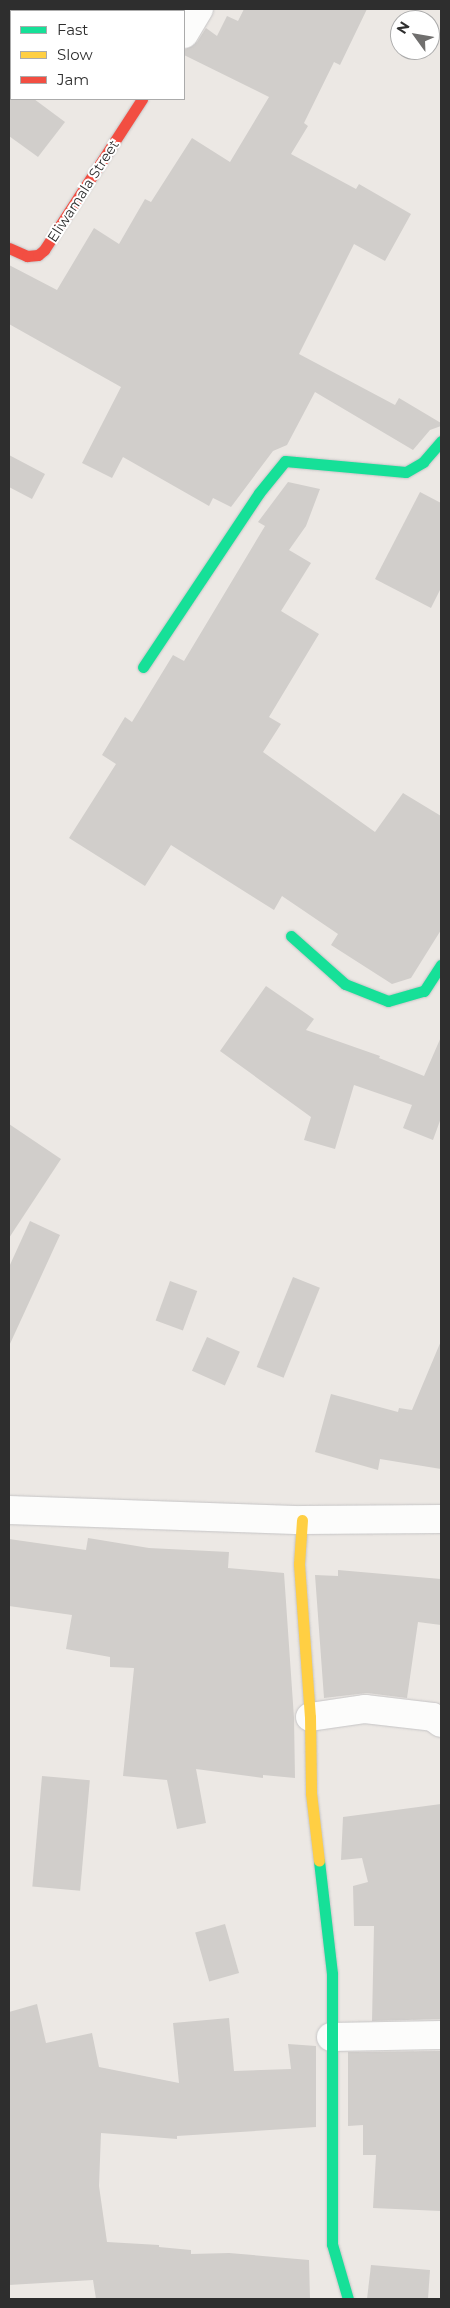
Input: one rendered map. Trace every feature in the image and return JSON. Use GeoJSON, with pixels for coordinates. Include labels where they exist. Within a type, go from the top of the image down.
{"type":"FeatureCollection","features":[{"type":"Feature","properties":{"kind":"street"},"geometry":{"type":"LineString","coordinates":[[185,32],[199,9]]}},
{"type":"Feature","properties":{"kind":"street","name":"Eliwamala Street"},"geometry":{"type":"LineString","coordinates":[[9,248],[27,256],[44,250],[141,100]]}},
{"type":"Feature","properties":{"kind":"street"},"geometry":{"type":"LineString","coordinates":[[143,667],[264,486],[285,462],[299,460],[406,472],[424,462],[441,441]]}},
{"type":"Feature","properties":{"kind":"street"},"geometry":{"type":"LineString","coordinates":[[291,936],[345,984],[388,1001],[424,991],[441,965]]}},
{"type":"Feature","properties":{"kind":"street"},"geometry":{"type":"LineString","coordinates":[[9,1510],[302,1520],[441,1519]]}},
{"type":"Feature","properties":{"kind":"street"},"geometry":{"type":"LineString","coordinates":[[302,1520],[299,1564],[310,1717],[311,1793],[332,1974],[332,2244],[348,2299]]}},
{"type":"Feature","properties":{"kind":"street"},"geometry":{"type":"LineString","coordinates":[[310,1717],[365,1709],[433,1717],[441,1723]]}},
{"type":"Feature","properties":{"kind":"street"},"geometry":{"type":"LineString","coordinates":[[331,2037],[441,2035]]}},
{"type":"Feature","properties":{"kind":"building"},"geometry":{"type":"Polygon","coordinates":[[[244,9],[367,9],[340,65],[334,62],[304,123],[308,126],[291,154],[356,189],[359,184],[411,214],[385,261],[354,244],[299,354],[395,405],[399,398],[441,423],[441,426],[430,430],[413,450],[315,392],[287,445],[273,451],[231,507],[213,498],[209,506],[123,457],[112,478],[82,463],[121,387],[9,324],[9,265],[57,290],[94,228],[119,244],[145,199],[151,202],[192,138],[230,162],[269,97],[185,55],[185,49],[197,42],[206,28],[217,36],[227,16],[238,21],[244,9]]]}},
{"type":"Feature","properties":{"kind":"building"},"geometry":{"type":"Polygon","coordinates":[[[9,99],[35,100],[65,122],[38,157],[9,136],[9,99]]]}},
{"type":"Feature","properties":{"kind":"building"},"geometry":{"type":"Polygon","coordinates":[[[9,455],[45,474],[32,499],[9,487],[9,455]]]}},
{"type":"Feature","properties":{"kind":"building"},"geometry":{"type":"Polygon","coordinates":[[[288,482],[320,489],[306,526],[289,550],[311,563],[281,611],[319,634],[269,717],[281,724],[263,752],[375,832],[403,793],[441,816],[441,930],[411,978],[392,984],[331,945],[338,934],[282,896],[274,910],[171,845],[145,886],[69,838],[116,764],[102,755],[125,717],[132,722],[173,655],[184,661],[265,526],[258,522],[288,482]]]}},
{"type":"Feature","properties":{"kind":"building"},"geometry":{"type":"Polygon","coordinates":[[[420,492],[441,503],[441,588],[431,608],[375,579],[420,492]]]}},
{"type":"Feature","properties":{"kind":"building"},"geometry":{"type":"Polygon","coordinates":[[[266,986],[314,1019],[306,1030],[380,1056],[379,1058],[424,1076],[441,1037],[441,1118],[433,1140],[403,1128],[412,1105],[354,1085],[335,1149],[304,1140],[311,1117],[220,1051],[266,986]]]}},
{"type":"Feature","properties":{"kind":"building"},"geometry":{"type":"Polygon","coordinates":[[[9,1124],[61,1159],[9,1238],[9,1124]]]}},
{"type":"Feature","properties":{"kind":"building"},"geometry":{"type":"Polygon","coordinates":[[[30,1221],[60,1235],[9,1346],[9,1267],[30,1221]]]}},
{"type":"Feature","properties":{"kind":"building"},"geometry":{"type":"Polygon","coordinates":[[[293,1277],[320,1288],[284,1378],[257,1367],[293,1277]]]}},
{"type":"Feature","properties":{"kind":"building"},"geometry":{"type":"Polygon","coordinates":[[[170,1281],[197,1291],[183,1330],[156,1320],[170,1281]]]}},
{"type":"Feature","properties":{"kind":"building"},"geometry":{"type":"Polygon","coordinates":[[[207,1337],[240,1352],[225,1385],[192,1371],[207,1337]]]}},
{"type":"Feature","properties":{"kind":"building"},"geometry":{"type":"Polygon","coordinates":[[[441,1341],[441,1469],[380,1459],[378,1470],[315,1452],[331,1394],[398,1412],[399,1408],[412,1410],[441,1341]]]}},
{"type":"Feature","properties":{"kind":"building"},"geometry":{"type":"Polygon","coordinates":[[[88,1538],[149,1548],[229,1552],[228,1568],[284,1573],[294,1718],[295,1778],[263,1775],[263,1778],[196,1769],[206,1823],[177,1829],[167,1780],[123,1776],[134,1668],[110,1667],[110,1657],[66,1649],[72,1615],[9,1606],[9,1539],[86,1550],[88,1538]]]}},
{"type":"Feature","properties":{"kind":"building"},"geometry":{"type":"Polygon","coordinates":[[[338,1570],[441,1579],[441,1625],[418,1622],[407,1698],[367,1693],[324,1698],[315,1575],[338,1576],[338,1570]]]}},
{"type":"Feature","properties":{"kind":"building"},"geometry":{"type":"Polygon","coordinates":[[[42,1776],[90,1780],[80,1891],[32,1887],[42,1776]]]}},
{"type":"Feature","properties":{"kind":"building"},"geometry":{"type":"Polygon","coordinates":[[[441,1804],[441,2019],[372,2021],[374,1926],[354,1926],[353,1886],[368,1882],[362,1858],[341,1860],[343,1817],[441,1804]]]}},
{"type":"Feature","properties":{"kind":"building"},"geometry":{"type":"Polygon","coordinates":[[[225,1924],[239,1973],[209,1982],[195,1933],[225,1924]]]}},
{"type":"Feature","properties":{"kind":"building"},"geometry":{"type":"Polygon","coordinates":[[[37,2004],[46,2043],[92,2033],[99,2067],[179,2083],[173,2023],[229,2018],[234,2071],[291,2069],[288,2044],[316,2046],[316,2127],[177,2136],[177,2139],[101,2133],[99,2186],[107,2242],[159,2245],[159,2247],[191,2250],[191,2254],[229,2253],[309,2260],[310,2299],[96,2299],[93,2280],[9,2285],[9,2012],[37,2004]]]}},
{"type":"Feature","properties":{"kind":"building"},"geometry":{"type":"Polygon","coordinates":[[[441,2051],[441,2211],[373,2208],[376,2155],[363,2155],[363,2125],[348,2126],[348,2052],[441,2051]]]}},
{"type":"Feature","properties":{"kind":"building"},"geometry":{"type":"Polygon","coordinates":[[[371,2265],[430,2270],[428,2299],[367,2299],[371,2265]]]}},
{"type":"Feature","properties":{"kind":"traffic: fast"},"geometry":{"type":"LineString","coordinates":[[143,667],[259,493],[285,461],[406,472],[423,462],[441,441]]}},
{"type":"Feature","properties":{"kind":"traffic: fast"},"geometry":{"type":"LineString","coordinates":[[291,936],[345,984],[388,1001],[424,991],[441,965]]}},
{"type":"Feature","properties":{"kind":"traffic: fast"},"geometry":{"type":"LineString","coordinates":[[319,1861],[332,1974],[332,2244],[348,2299]]}},
{"type":"Feature","properties":{"kind":"traffic: slow"},"geometry":{"type":"LineString","coordinates":[[302,1520],[299,1564],[310,1717],[311,1793],[319,1861]]}},
{"type":"Feature","properties":{"kind":"traffic: jam"},"geometry":{"type":"LineString","coordinates":[[9,248],[27,256],[38,255],[44,250],[141,100]]}}]}
